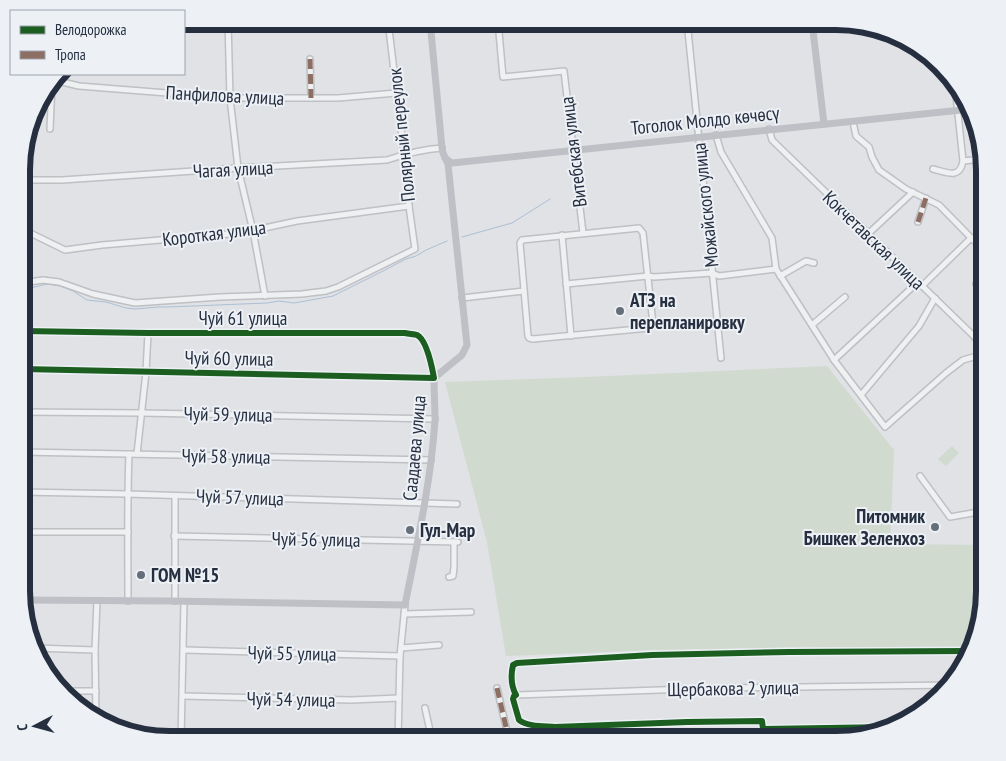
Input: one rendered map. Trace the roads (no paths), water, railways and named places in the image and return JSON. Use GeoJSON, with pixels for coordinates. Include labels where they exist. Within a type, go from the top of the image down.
{"type":"FeatureCollection","features":[{"type":"Feature","properties":{"kind":"street"},"geometry":{"type":"LineString","coordinates":[[30,282],[43,280],[59,282],[93,294],[136,303],[220,296],[265,296],[253,231],[238,168],[230,98],[228,30]]}},
{"type":"Feature","properties":{"kind":"street","name":"Полярный переулок"},"geometry":{"type":"LineString","coordinates":[[265,296],[326,291],[415,249],[409,206],[407,161],[404,154],[389,30]]}},
{"type":"Feature","properties":{"kind":"street","name":"Саадаева улица"},"geometry":{"type":"LineString","coordinates":[[398,731],[400,656],[404,614],[431,460],[435,419],[434,378],[462,355],[467,344],[448,164],[442,148],[431,30]]}},
{"type":"Feature","properties":{"kind":"street","name":"Витебская улица"},"geometry":{"type":"LineString","coordinates":[[499,30],[503,77],[564,71],[583,233]]}},
{"type":"Feature","properties":{"kind":"street","name":"Можайского улица"},"geometry":{"type":"LineString","coordinates":[[688,30],[721,358]]}},
{"type":"Feature","properties":{"kind":"street"},"geometry":{"type":"LineString","coordinates":[[813,30],[824,124]]}},
{"type":"Feature","properties":{"kind":"street"},"geometry":{"type":"LineString","coordinates":[[310,59],[311,98]]}},
{"type":"Feature","properties":{"kind":"street","name":"Панфилова улица"},"geometry":{"type":"LineString","coordinates":[[62,82],[79,86],[230,98],[338,98],[396,93]]}},
{"type":"Feature","properties":{"kind":"street"},"geometry":{"type":"LineString","coordinates":[[50,129],[51,96]]}},
{"type":"Feature","properties":{"kind":"street"},"geometry":{"type":"LineString","coordinates":[[933,170],[956,173],[961,168],[963,161],[957,99]]}},
{"type":"Feature","properties":{"kind":"street","name":"Тоголок Молдо көчөсү"},"geometry":{"type":"LineString","coordinates":[[445,158],[452,163],[962,110]]}},
{"type":"Feature","properties":{"kind":"street"},"geometry":{"type":"LineString","coordinates":[[853,122],[856,136],[869,147],[879,170],[906,190],[939,204],[976,244]]}},
{"type":"Feature","properties":{"kind":"street","name":"Кокчетавская улица"},"geometry":{"type":"LineString","coordinates":[[769,129],[772,140],[975,338]]}},
{"type":"Feature","properties":{"kind":"street"},"geometry":{"type":"LineString","coordinates":[[716,135],[721,152],[772,238],[776,269],[780,276],[834,360],[885,428],[946,373],[963,360],[976,356]]}},
{"type":"Feature","properties":{"kind":"street","name":"Чагая улица"},"geometry":{"type":"LineString","coordinates":[[30,180],[62,180],[387,160],[404,154],[442,148]]}},
{"type":"Feature","properties":{"kind":"street"},"geometry":{"type":"LineString","coordinates":[[963,161],[976,160]]}},
{"type":"Feature","properties":{"kind":"street"},"geometry":{"type":"LineString","coordinates":[[868,234],[913,192]]}},
{"type":"Feature","properties":{"kind":"street"},"geometry":{"type":"LineString","coordinates":[[918,222],[926,198]]}},
{"type":"Feature","properties":{"kind":"street","name":"Короткая улица"},"geometry":{"type":"LineString","coordinates":[[30,233],[65,250],[241,233],[297,221],[409,206]]}},
{"type":"Feature","properties":{"kind":"street"},"geometry":{"type":"LineString","coordinates":[[640,228],[643,233],[648,276],[653,324],[651,328],[529,338],[520,241],[523,239],[562,235],[640,228]]}},
{"type":"Feature","properties":{"kind":"street"},"geometry":{"type":"LineString","coordinates":[[562,235],[571,336]]}},
{"type":"Feature","properties":{"kind":"street"},"geometry":{"type":"LineString","coordinates":[[834,360],[970,238]]}},
{"type":"Feature","properties":{"kind":"street"},"geometry":{"type":"LineString","coordinates":[[780,276],[806,261],[814,263]]}},
{"type":"Feature","properties":{"kind":"street"},"geometry":{"type":"LineString","coordinates":[[566,284],[712,272],[719,276],[776,269]]}},
{"type":"Feature","properties":{"kind":"street"},"geometry":{"type":"LineString","coordinates":[[462,298],[524,291]]}},
{"type":"Feature","properties":{"kind":"street"},"geometry":{"type":"LineString","coordinates":[[812,325],[845,297]]}},
{"type":"Feature","properties":{"kind":"street"},"geometry":{"type":"LineString","coordinates":[[861,395],[919,326],[934,298]]}},
{"type":"Feature","properties":{"kind":"street","name":"Чуй 61 улица"},"geometry":{"type":"LineString","coordinates":[[30,330],[148,333],[410,334],[420,337],[427,351],[434,378]]}},
{"type":"Feature","properties":{"kind":"street"},"geometry":{"type":"LineString","coordinates":[[137,454],[146,372],[148,333]]}},
{"type":"Feature","properties":{"kind":"street","name":"Чуй 60 улица"},"geometry":{"type":"LineString","coordinates":[[30,369],[434,378]]}},
{"type":"Feature","properties":{"kind":"street","name":"Чуй 59 улица"},"geometry":{"type":"LineString","coordinates":[[30,412],[142,412],[435,419]]}},
{"type":"Feature","properties":{"kind":"street","name":"Чуй 58 улица"},"geometry":{"type":"LineString","coordinates":[[30,452],[431,460]]}},
{"type":"Feature","properties":{"kind":"street"},"geometry":{"type":"LineString","coordinates":[[128,601],[127,494],[129,454]]}},
{"type":"Feature","properties":{"kind":"street"},"geometry":{"type":"LineString","coordinates":[[920,476],[950,517],[976,512]]}},
{"type":"Feature","properties":{"kind":"street","name":"Чуй 57 улица"},"geometry":{"type":"LineString","coordinates":[[30,492],[458,504]]}},
{"type":"Feature","properties":{"kind":"street"},"geometry":{"type":"LineString","coordinates":[[175,602],[174,536],[176,496]]}},
{"type":"Feature","properties":{"kind":"street"},"geometry":{"type":"LineString","coordinates":[[30,532],[128,532]]}},
{"type":"Feature","properties":{"kind":"street","name":"Чуй 56 улица"},"geometry":{"type":"LineString","coordinates":[[174,536],[456,542],[453,576],[449,577]]}},
{"type":"Feature","properties":{"kind":"street"},"geometry":{"type":"LineString","coordinates":[[30,600],[405,605]]}},
{"type":"Feature","properties":{"kind":"street"},"geometry":{"type":"LineString","coordinates":[[96,709],[95,650],[97,601]]}},
{"type":"Feature","properties":{"kind":"street"},"geometry":{"type":"LineString","coordinates":[[181,731],[184,602]]}},
{"type":"Feature","properties":{"kind":"street"},"geometry":{"type":"LineString","coordinates":[[404,614],[471,612]]}},
{"type":"Feature","properties":{"kind":"street"},"geometry":{"type":"LineString","coordinates":[[401,648],[439,645]]}},
{"type":"Feature","properties":{"kind":"street"},"geometry":{"type":"LineString","coordinates":[[42,648],[95,650]]}},
{"type":"Feature","properties":{"kind":"street","name":"Чуй 55 улица"},"geometry":{"type":"LineString","coordinates":[[184,650],[400,656]]}},
{"type":"Feature","properties":{"kind":"street"},"geometry":{"type":"LineString","coordinates":[[866,727],[763,729],[762,721],[535,726],[521,723],[519,720],[513,699],[516,695],[512,684],[512,669],[513,665],[517,663],[672,654],[962,651]]}},
{"type":"Feature","properties":{"kind":"street","name":"Щербакова 2 улица"},"geometry":{"type":"LineString","coordinates":[[516,695],[717,688],[939,685]]}},
{"type":"Feature","properties":{"kind":"street"},"geometry":{"type":"LineString","coordinates":[[497,688],[506,731]]}},
{"type":"Feature","properties":{"kind":"street"},"geometry":{"type":"LineString","coordinates":[[73,691],[96,692]]}},
{"type":"Feature","properties":{"kind":"street","name":"Чуй 54 улица"},"geometry":{"type":"LineString","coordinates":[[183,696],[351,700],[399,698]]}},
{"type":"Feature","properties":{"kind":"street"},"geometry":{"type":"LineString","coordinates":[[425,708],[430,731]]}},
{"type":"Feature","properties":{"kind":"waterway"},"geometry":{"type":"LineString","coordinates":[[462,237],[512,223],[550,199]]}},
{"type":"Feature","properties":{"kind":"waterway"},"geometry":{"type":"LineString","coordinates":[[30,288],[47,284],[60,286],[73,291],[87,300],[106,302],[135,309],[279,301],[294,303],[333,296],[406,259],[447,241]]}},
{"type":"Feature","properties":{"kind":"place","name":"АТЗ на перепланировку"},"geometry":{"type":"Point","coordinates":[620,311]}},
{"type":"Feature","properties":{"kind":"place","name":"Питомник Бишкек Зеленхоз"},"geometry":{"type":"Point","coordinates":[935,527]}},
{"type":"Feature","properties":{"kind":"place","name":"Гул-Мар"},"geometry":{"type":"Point","coordinates":[410,530]}},
{"type":"Feature","properties":{"kind":"place","name":"ГОМ №15"},"geometry":{"type":"Point","coordinates":[141,575]}}]}
